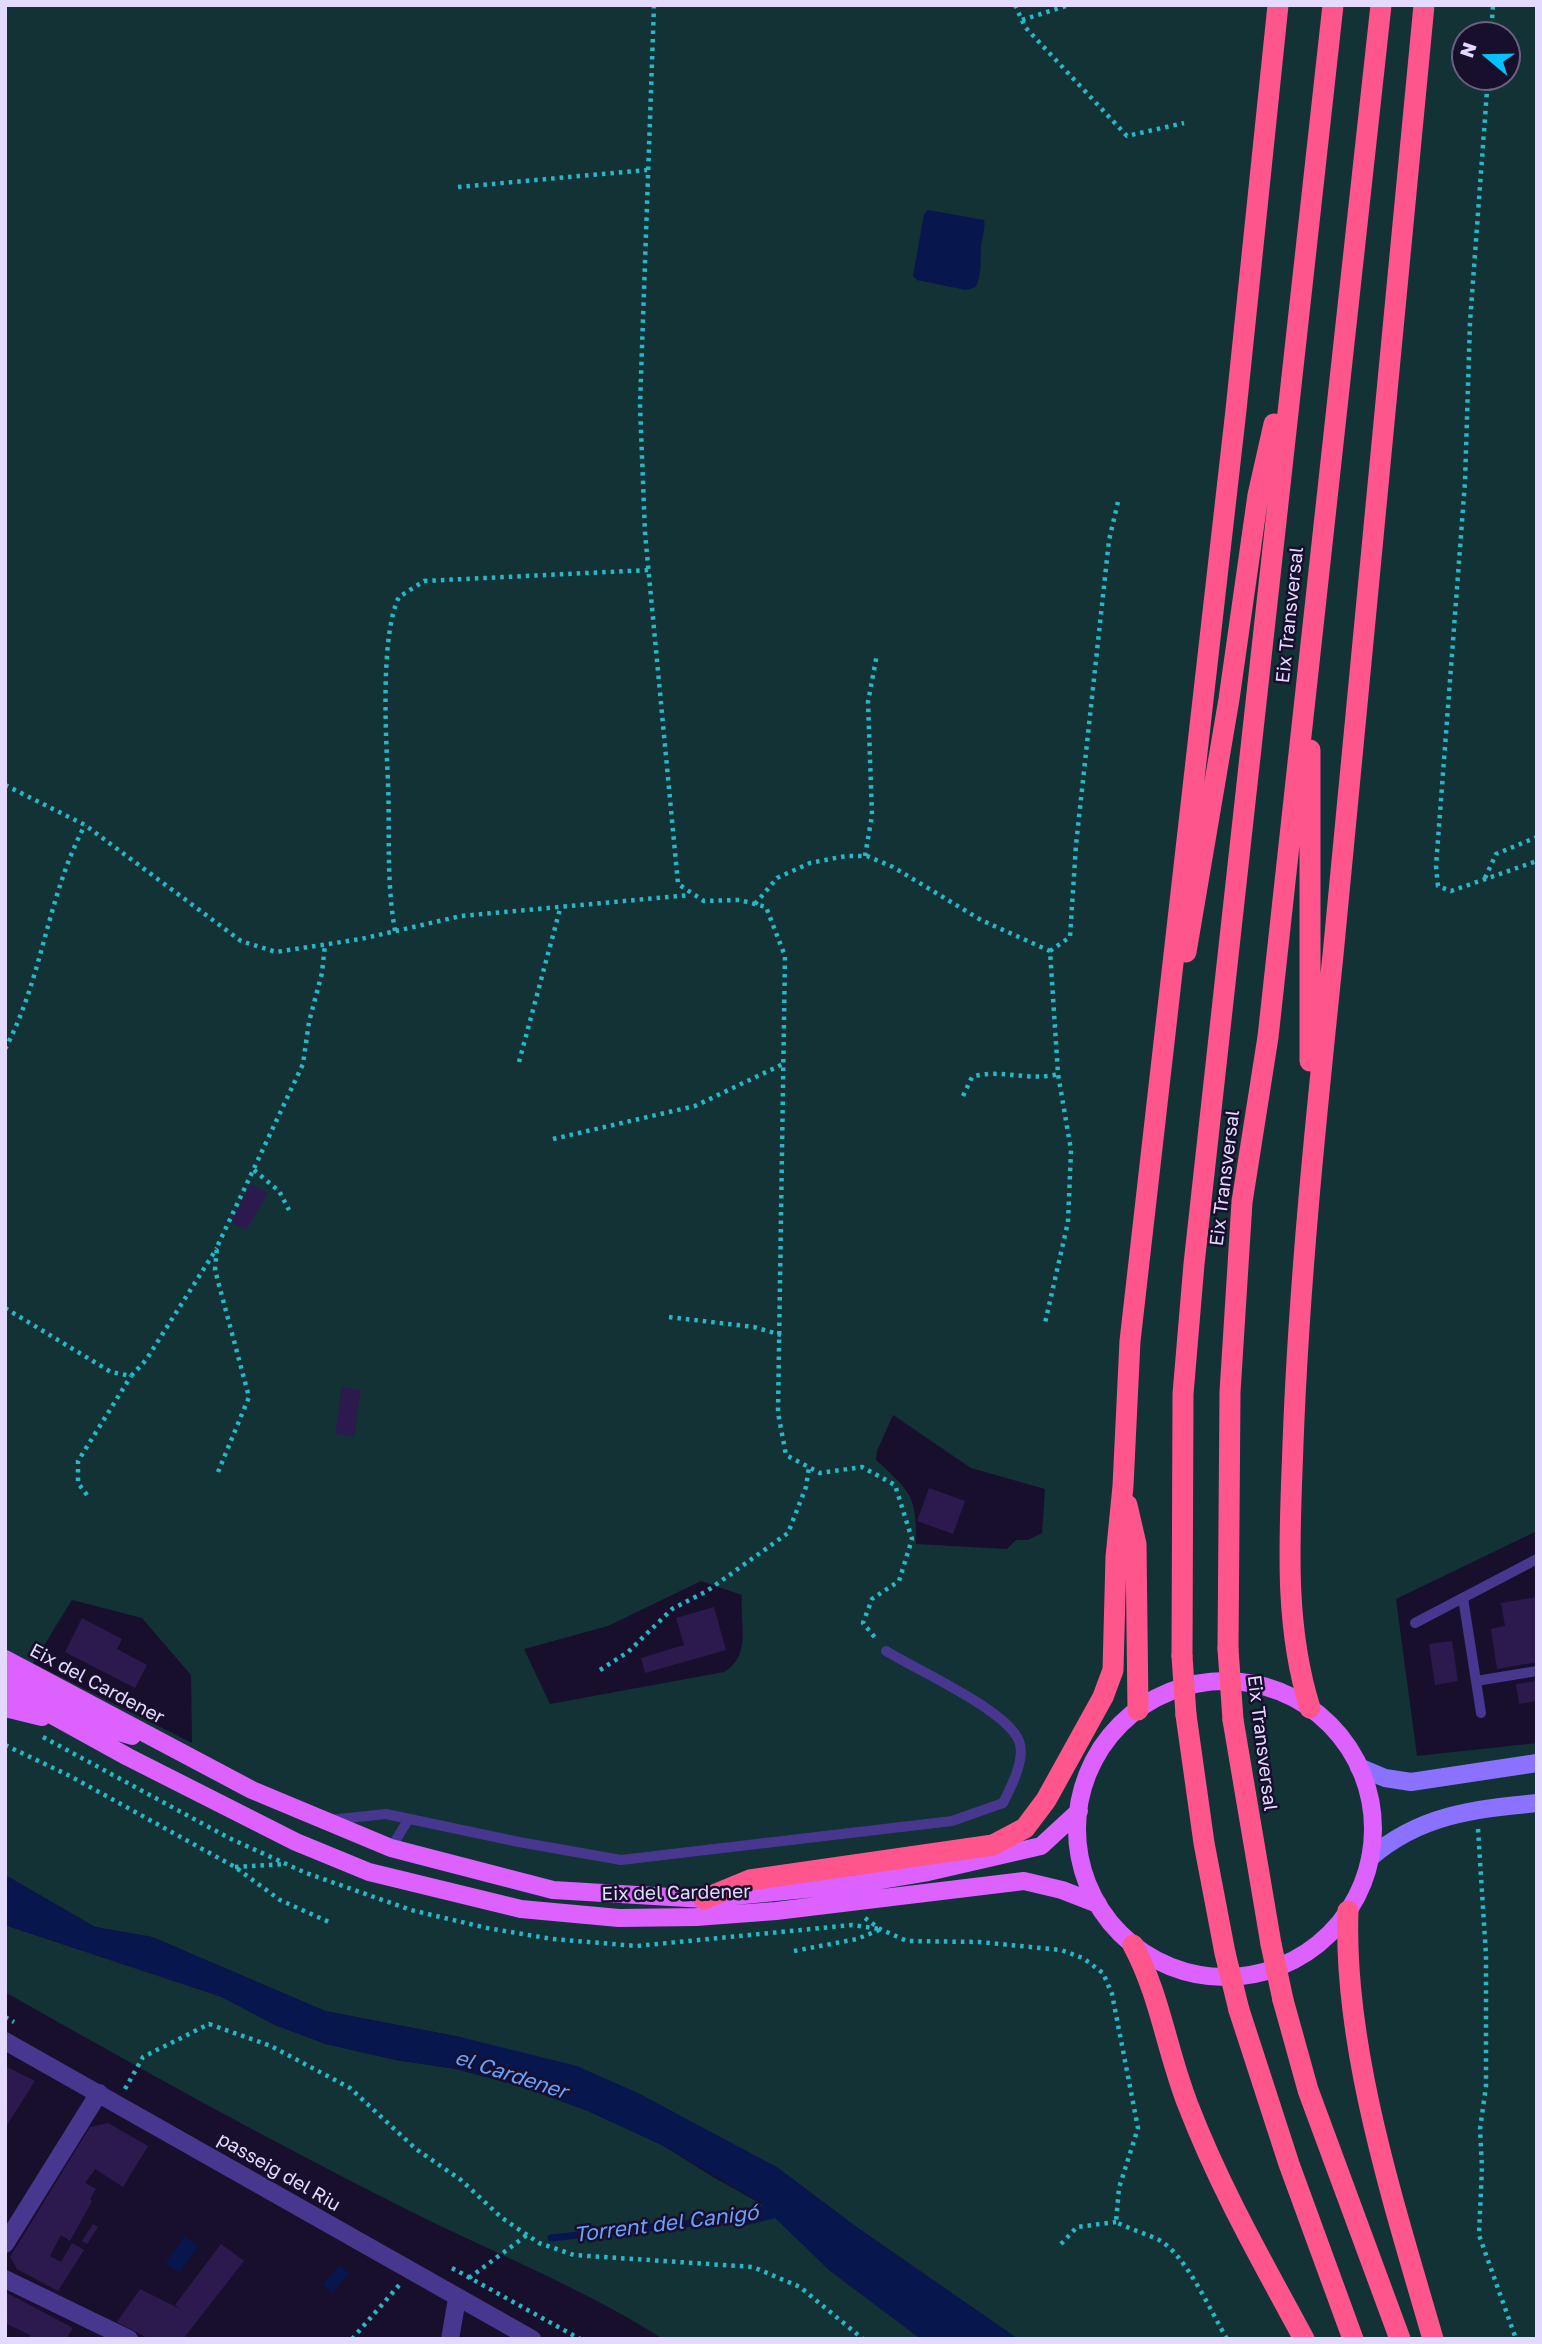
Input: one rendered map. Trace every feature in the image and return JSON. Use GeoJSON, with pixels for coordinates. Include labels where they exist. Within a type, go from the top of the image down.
{"type":"FeatureCollection","features":[{"type":"Feature","properties":{"kind":"highway"},"geometry":{"type":"LineString","coordinates":[[704,1899],[750,1880],[993,1844],[1025,1828],[1046,1800],[1103,1697],[1113,1670],[1116,1557],[1123,1486],[1130,1341],[1236,410],[1278,5]]}},
{"type":"Feature","properties":{"kind":"highway","name":"Eix Transversal"},"geometry":{"type":"LineString","coordinates":[[1333,5],[1194,1264],[1184,1394],[1182,1656],[1186,1715],[1204,1843],[1224,1953],[1238,2010],[1289,2164],[1353,2339]]}},
{"type":"Feature","properties":{"kind":"highway","name":"Eix Transversal"},"geometry":{"type":"LineString","coordinates":[[1381,5],[1268,1037],[1242,1202],[1230,1392],[1228,1649],[1233,1720],[1283,2000],[1308,2090],[1400,2339]]}},
{"type":"Feature","properties":{"kind":"highway"},"geometry":{"type":"LineString","coordinates":[[1309,1179],[1354,750],[1424,5]]}},
{"type":"Feature","properties":{"kind":"highway"},"geometry":{"type":"LineString","coordinates":[[1144,1202],[1229,699],[1258,495],[1297,320]]}},
{"type":"Feature","properties":{"kind":"highway"},"geometry":{"type":"LineString","coordinates":[[1310,1708],[1293,1638],[1289,1556],[1309,1179],[1311,640]]}},
{"type":"Feature","properties":{"kind":"highway"},"geometry":{"type":"LineString","coordinates":[[1123,1486],[1136,1544],[1138,1710]]}},
{"type":"Feature","properties":{"kind":"highway"},"geometry":{"type":"LineString","coordinates":[[1348,1911],[1348,1973],[1360,2048],[1388,2180],[1433,2339]]}},
{"type":"Feature","properties":{"kind":"highway"},"geometry":{"type":"LineString","coordinates":[[1133,1945],[1153,1984],[1180,2084],[1214,2173],[1304,2339]]}},
{"type":"Feature","properties":{"kind":"main road","name":"Eix del Cardener"},"geometry":{"type":"LineString","coordinates":[[5,1659],[252,1790],[391,1848],[553,1890],[704,1899],[856,1884],[1013,1854],[1041,1846],[1079,1811]]}},
{"type":"Feature","properties":{"kind":"main road","name":"Eix del Cardener"},"geometry":{"type":"LineString","coordinates":[[5,1675],[102,1727],[169,1747]]}},
{"type":"Feature","properties":{"kind":"main road"},"geometry":{"type":"LineString","coordinates":[[1228,1681],[1271,1688],[1310,1708],[1336,1731],[1359,1768],[1372,1812],[1370,1858],[1360,1889],[1348,1911],[1331,1931],[1304,1954],[1273,1969],[1248,1975],[1213,1976],[1187,1972],[1155,1959],[1133,1945],[1117,1930],[1098,1904],[1082,1867],[1078,1843],[1079,1811],[1086,1779],[1114,1732],[1138,1710],[1177,1689],[1228,1681]]}},
{"type":"Feature","properties":{"kind":"main road","name":"Eix del Cardener"},"geometry":{"type":"LineString","coordinates":[[5,1689],[284,1836],[356,1867],[521,1909],[619,1918],[696,1917],[776,1911],[1024,1881],[1062,1890],[1098,1904]]}},
{"type":"Feature","properties":{"kind":"main road","name":"Eix del Cardener"},"geometry":{"type":"LineString","coordinates":[[5,1708],[78,1729]]}},
{"type":"Feature","properties":{"kind":"main road"},"geometry":{"type":"LineString","coordinates":[[1359,1768],[1385,1778],[1411,1782],[1537,1763]]}},
{"type":"Feature","properties":{"kind":"main road"},"geometry":{"type":"LineString","coordinates":[[1370,1858],[1393,1838],[1418,1825],[1477,1809],[1537,1803]]}},
{"type":"Feature","properties":{"kind":"street","name":"passeig del Riu"},"geometry":{"type":"LineString","coordinates":[[5,2041],[532,2339]]}},
{"type":"Feature","properties":{"kind":"street"},"geometry":{"type":"LineString","coordinates":[[5,2244],[99,2093]]}},
{"type":"Feature","properties":{"kind":"street"},"geometry":{"type":"LineString","coordinates":[[5,2279],[100,2332],[129,2339]]}},
{"type":"Feature","properties":{"kind":"street"},"geometry":{"type":"LineString","coordinates":[[450,2339],[457,2299]]}},
{"type":"Feature","properties":{"kind":"lane"},"geometry":{"type":"LineString","coordinates":[[1415,1623],[1537,1559]]}},
{"type":"Feature","properties":{"kind":"lane"},"geometry":{"type":"LineString","coordinates":[[1463,1598],[1481,1713]]}},
{"type":"Feature","properties":{"kind":"lane"},"geometry":{"type":"LineString","coordinates":[[325,1820],[386,1814],[408,1821],[621,1860],[952,1821],[1003,1803],[1015,1777],[1020,1744],[1009,1725],[992,1711],[886,1651]]}},
{"type":"Feature","properties":{"kind":"lane"},"geometry":{"type":"LineString","coordinates":[[1476,1681],[1537,1671]]}},
{"type":"Feature","properties":{"kind":"lane"},"geometry":{"type":"LineString","coordinates":[[391,1848],[408,1821]]}},
{"type":"Feature","properties":{"kind":"path"},"geometry":{"type":"LineString","coordinates":[[654,5],[640,405],[649,570],[678,884],[704,901],[740,900],[766,907],[785,956],[778,1413],[786,1455],[820,1473],[862,1467],[895,1485],[912,1539],[899,1581],[872,1599],[863,1623],[886,1651]]}},
{"type":"Feature","properties":{"kind":"path"},"geometry":{"type":"LineString","coordinates":[[1015,5],[1022,20],[1108,119],[1127,136],[1184,123]]}},
{"type":"Feature","properties":{"kind":"path"},"geometry":{"type":"LineString","coordinates":[[1022,20],[1069,5]]}},
{"type":"Feature","properties":{"kind":"path"},"geometry":{"type":"LineString","coordinates":[[1487,91],[1470,322],[1465,482],[1436,866],[1438,886],[1451,891],[1537,861]]}},
{"type":"Feature","properties":{"kind":"path"},"geometry":{"type":"LineString","coordinates":[[458,187],[647,170]]}},
{"type":"Feature","properties":{"kind":"path"},"geometry":{"type":"LineString","coordinates":[[1050,951],[1070,937],[1076,845],[1109,540],[1118,502]]}},
{"type":"Feature","properties":{"kind":"path"},"geometry":{"type":"LineString","coordinates":[[395,931],[387,888],[388,783],[384,734],[390,625],[395,606],[407,590],[424,581],[649,570]]}},
{"type":"Feature","properties":{"kind":"path"},"geometry":{"type":"LineString","coordinates":[[865,856],[872,815],[868,702],[877,654]]}},
{"type":"Feature","properties":{"kind":"path"},"geometry":{"type":"LineString","coordinates":[[5,785],[85,825],[241,942],[276,952],[395,931],[461,916],[690,894]]}},
{"type":"Feature","properties":{"kind":"path"},"geometry":{"type":"LineString","coordinates":[[5,1049],[35,977],[66,860],[85,825]]}},
{"type":"Feature","properties":{"kind":"path"},"geometry":{"type":"LineString","coordinates":[[1485,878],[1496,854],[1537,837]]}},
{"type":"Feature","properties":{"kind":"path"},"geometry":{"type":"LineString","coordinates":[[755,904],[777,878],[810,863],[846,856],[865,856],[893,867],[981,920],[1050,951]]}},
{"type":"Feature","properties":{"kind":"path"},"geometry":{"type":"LineString","coordinates":[[519,1062],[530,1029],[560,908]]}},
{"type":"Feature","properties":{"kind":"path"},"geometry":{"type":"LineString","coordinates":[[87,1495],[78,1483],[78,1461],[217,1247],[303,1064],[309,1022],[323,973],[325,944]]}},
{"type":"Feature","properties":{"kind":"path"},"geometry":{"type":"LineString","coordinates":[[1045,1323],[1068,1222],[1071,1150],[1058,1074],[1050,951]]}},
{"type":"Feature","properties":{"kind":"path"},"geometry":{"type":"LineString","coordinates":[[553,1139],[695,1105],[784,1064]]}},
{"type":"Feature","properties":{"kind":"path"},"geometry":{"type":"LineString","coordinates":[[963,1097],[972,1077],[986,1073],[1041,1079],[1058,1074]]}},
{"type":"Feature","properties":{"kind":"path"},"geometry":{"type":"LineString","coordinates":[[254,1170],[279,1191],[289,1210]]}},
{"type":"Feature","properties":{"kind":"path"},"geometry":{"type":"LineString","coordinates":[[217,1247],[215,1270],[249,1397],[218,1472]]}},
{"type":"Feature","properties":{"kind":"path"},"geometry":{"type":"LineString","coordinates":[[5,1308],[111,1371],[131,1376]]}},
{"type":"Feature","properties":{"kind":"path"},"geometry":{"type":"LineString","coordinates":[[669,1318],[754,1327],[781,1335]]}},
{"type":"Feature","properties":{"kind":"path"},"geometry":{"type":"LineString","coordinates":[[600,1670],[628,1652],[672,1609],[707,1591],[788,1533],[806,1488],[809,1467]]}},
{"type":"Feature","properties":{"kind":"path"},"geometry":{"type":"LineString","coordinates":[[35,1734],[229,1838],[286,1864],[235,1867]]}},
{"type":"Feature","properties":{"kind":"path"},"geometry":{"type":"LineString","coordinates":[[5,1745],[70,1776],[235,1867],[280,1900],[328,1922]]}},
{"type":"Feature","properties":{"kind":"path"},"geometry":{"type":"LineString","coordinates":[[1477,1809],[1486,1982],[1486,2086],[1480,2129],[1482,2167],[1479,2235],[1516,2339]]}},
{"type":"Feature","properties":{"kind":"path"},"geometry":{"type":"LineString","coordinates":[[794,1951],[857,1939],[880,1929],[907,1941],[979,1942],[1061,1950],[1083,1958],[1102,1973],[1112,1994],[1138,2128],[1119,2188],[1116,2222]]}},
{"type":"Feature","properties":{"kind":"path"},"geometry":{"type":"LineString","coordinates":[[118,2103],[144,2057],[209,2024],[271,2046],[350,2088],[416,2150],[461,2180],[502,2217],[539,2243],[574,2255],[753,2267],[800,2287],[863,2339]]}},
{"type":"Feature","properties":{"kind":"path"},"geometry":{"type":"LineString","coordinates":[[1061,2244],[1077,2227],[1116,2222],[1141,2235],[1158,2239],[1179,2257],[1227,2339]]}},
{"type":"Feature","properties":{"kind":"path"},"geometry":{"type":"LineString","coordinates":[[527,2235],[470,2278],[580,2339]]}},
{"type":"Feature","properties":{"kind":"path"},"geometry":{"type":"LineString","coordinates":[[352,2339],[410,2272]]}},
{"type":"Feature","properties":{"kind":"green space"},"geometry":{"type":"Polygon","coordinates":[[[5,5],[1537,5],[1537,1531],[1396,1599],[1417,1756],[1537,1743],[1537,2339],[1018,2339],[855,2226],[778,2168],[710,2132],[460,2037],[325,2011],[152,1937],[95,1927],[5,1875],[5,5]],[[893,1415],[877,1451],[876,1460],[910,1496],[915,1515],[916,1544],[1007,1549],[1016,1540],[1028,1540],[1042,1533],[1045,1489],[971,1468],[893,1415]],[[701,1581],[608,1626],[524,1649],[550,1704],[724,1672],[733,1665],[742,1648],[742,1595],[701,1581]],[[72,1600],[33,1663],[192,1743],[191,1675],[142,1618],[72,1600]]]}},
{"type":"Feature","properties":{"kind":"green space"},"geometry":{"type":"Polygon","coordinates":[[[5,1925],[222,1997],[275,2025],[326,2044],[396,2060],[456,2069],[520,2086],[588,2111],[662,2145],[765,2206],[829,2270],[921,2339],[663,2339],[566,2285],[431,2222],[299,2154],[5,1992],[5,1925]]]}},
{"type":"Feature","properties":{"kind":"water"},"geometry":{"type":"Polygon","coordinates":[[[928,210],[984,220],[980,272],[976,287],[966,290],[917,280],[913,276],[924,214],[928,210]]]}},
{"type":"Feature","properties":{"kind":"water","name":"el Cardener"},"geometry":{"type":"Polygon","coordinates":[[[5,1875],[95,1927],[152,1937],[325,2011],[460,2037],[577,2066],[640,2094],[778,2168],[855,2226],[1018,2339],[921,2339],[829,2270],[775,2218],[743,2226],[739,2211],[764,2205],[662,2145],[588,2111],[520,2086],[456,2069],[396,2060],[326,2044],[275,2025],[222,1997],[5,1925],[5,1875]]]}},
{"type":"Feature","properties":{"kind":"water"},"geometry":{"type":"Polygon","coordinates":[[[184,2236],[198,2245],[180,2273],[165,2264],[184,2236]]]}},
{"type":"Feature","properties":{"kind":"water"},"geometry":{"type":"Polygon","coordinates":[[[340,2265],[349,2273],[332,2293],[323,2284],[340,2265]]]}},
{"type":"Feature","properties":{"kind":"building"},"geometry":{"type":"Polygon","coordinates":[[[251,1184],[268,1193],[246,1230],[230,1221],[251,1184]]]}},
{"type":"Feature","properties":{"kind":"building"},"geometry":{"type":"Polygon","coordinates":[[[342,1387],[361,1390],[354,1437],[335,1434],[342,1387]]]}},
{"type":"Feature","properties":{"kind":"building"},"geometry":{"type":"Polygon","coordinates":[[[929,1488],[965,1501],[953,1534],[917,1521],[929,1488]]]}},
{"type":"Feature","properties":{"kind":"building"},"geometry":{"type":"Polygon","coordinates":[[[1537,1597],[1537,1662],[1497,1669],[1491,1629],[1505,1626],[1501,1603],[1537,1597]]]}},
{"type":"Feature","properties":{"kind":"building"},"geometry":{"type":"Polygon","coordinates":[[[714,1607],[726,1650],[645,1673],[641,1658],[684,1645],[676,1618],[714,1607]]]}},
{"type":"Feature","properties":{"kind":"building"},"geometry":{"type":"Polygon","coordinates":[[[82,1618],[122,1639],[117,1649],[147,1665],[135,1688],[65,1652],[82,1618]]]}},
{"type":"Feature","properties":{"kind":"building"},"geometry":{"type":"Polygon","coordinates":[[[1452,1641],[1458,1681],[1435,1685],[1429,1644],[1452,1641]]]}},
{"type":"Feature","properties":{"kind":"building"},"geometry":{"type":"Polygon","coordinates":[[[1537,1681],[1537,1701],[1519,1704],[1516,1684],[1537,1681]]]}},
{"type":"Feature","properties":{"kind":"building"},"geometry":{"type":"Polygon","coordinates":[[[5,2066],[35,2081],[7,2125],[5,2124],[5,2066]]]}},
{"type":"Feature","properties":{"kind":"building"},"geometry":{"type":"Polygon","coordinates":[[[108,2123],[148,2146],[123,2187],[95,2169],[85,2183],[96,2189],[90,2199],[92,2201],[70,2241],[61,2235],[50,2256],[61,2262],[72,2243],[84,2250],[58,2291],[17,2269],[10,2257],[90,2127],[108,2123]]]}},
{"type":"Feature","properties":{"kind":"building"},"geometry":{"type":"Polygon","coordinates":[[[93,2224],[98,2227],[87,2244],[82,2241],[93,2224]]]}},
{"type":"Feature","properties":{"kind":"building"},"geometry":{"type":"Polygon","coordinates":[[[221,2244],[244,2261],[183,2339],[149,2339],[117,2322],[140,2289],[182,2310],[175,2305],[221,2244]]]}},
{"type":"Feature","properties":{"kind":"building"},"geometry":{"type":"Polygon","coordinates":[[[5,2292],[73,2328],[66,2339],[28,2339],[30,2335],[5,2323],[5,2292]]]}},
{"type":"Feature","properties":{"kind":"waterway","name":"Torrent del Canigó"},"geometry":{"type":"LineString","coordinates":[[551,2238],[748,2217]]}}]}
